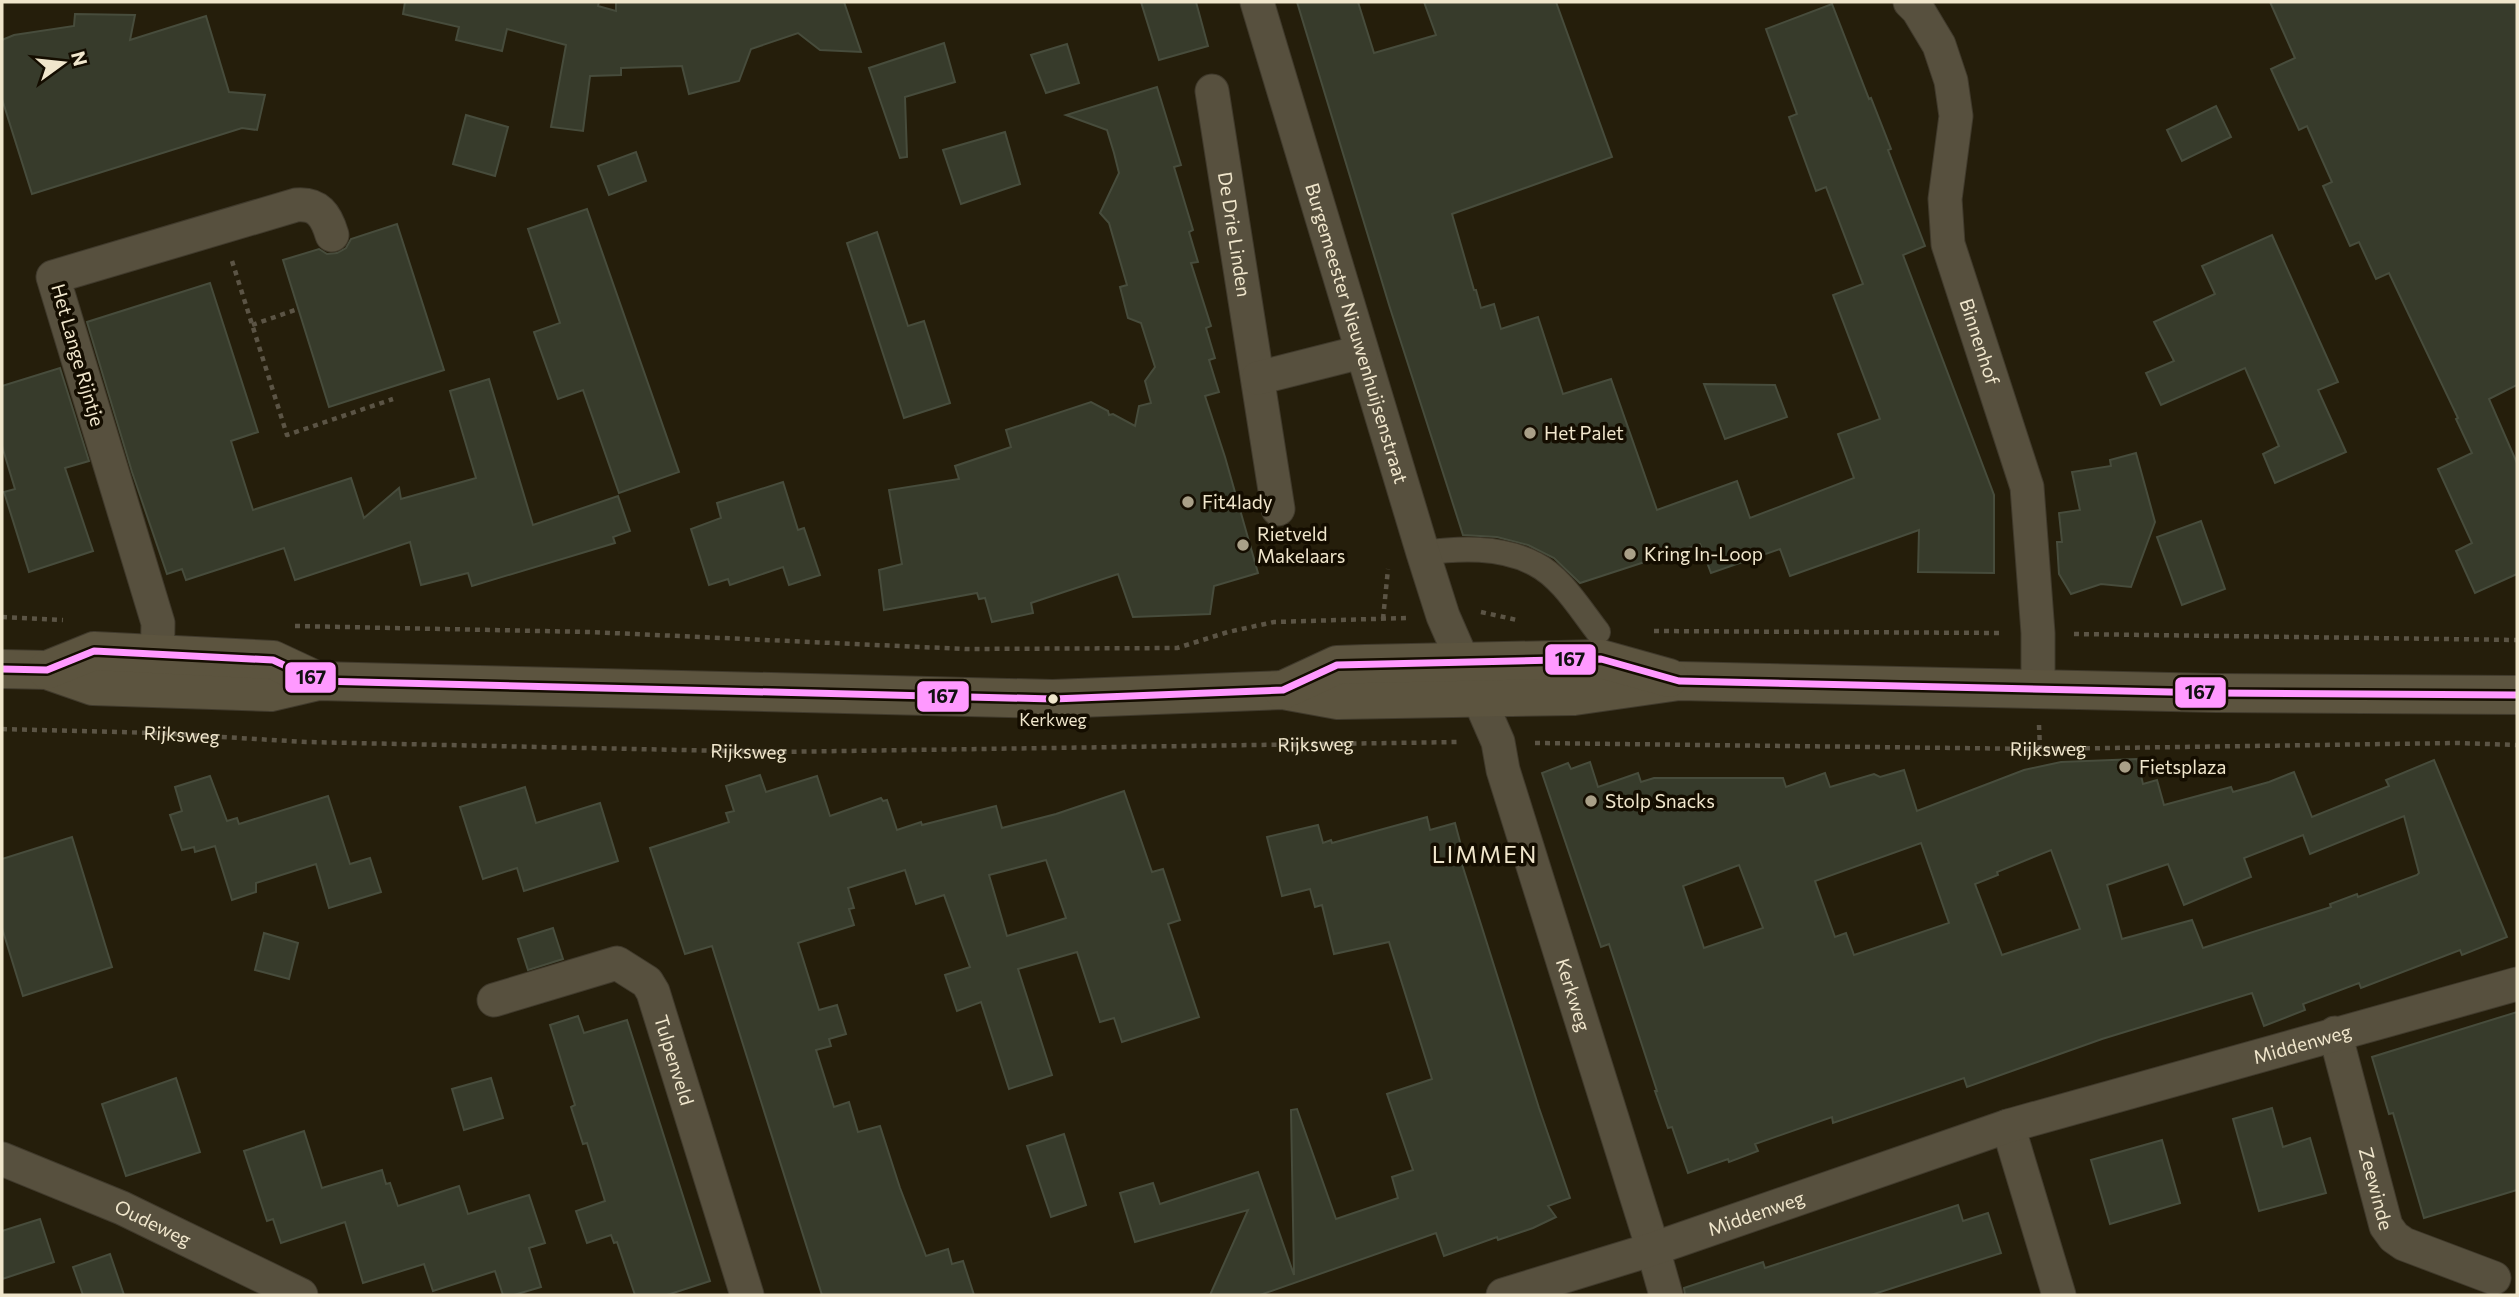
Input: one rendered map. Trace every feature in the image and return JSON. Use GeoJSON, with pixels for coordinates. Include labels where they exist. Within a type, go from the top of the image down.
{"type":"FeatureCollection","features":[{"type":"Feature","properties":{"kind":"main road"},"geometry":{"type":"LineString","coordinates":[[1283,690],[1337,665],[1601,659],[1679,681]]}},
{"type":"Feature","properties":{"kind":"main road"},"geometry":{"type":"LineString","coordinates":[[2,669],[47,670],[93,686],[157,671],[271,692],[318,681],[1052,699],[1283,690],[1338,700],[1593,694],[1679,681],[2038,690],[2517,695]]}},
{"type":"Feature","properties":{"kind":"street","name":"Burgemeester Nieuwenhuijsenstraat"},"geometry":{"type":"LineString","coordinates":[[1257,2],[1423,553],[1443,616],[1477,698]]}},
{"type":"Feature","properties":{"kind":"street","name":"Binnenhof"},"geometry":{"type":"LineString","coordinates":[[1910,2],[1918,10],[1939,45],[1951,81],[1956,116],[1945,199],[1948,244],[2027,487],[2038,633],[2038,690]]}},
{"type":"Feature","properties":{"kind":"street","name":"De Drie Linden"},"geometry":{"type":"LineString","coordinates":[[1212,91],[1278,509]]}},
{"type":"Feature","properties":{"kind":"street","name":"Het Lange Rijntje"},"geometry":{"type":"LineString","coordinates":[[157,671],[158,623],[53,277],[305,204],[322,211],[332,235]]}},
{"type":"Feature","properties":{"kind":"street"},"geometry":{"type":"LineString","coordinates":[[1258,378],[1361,352]]}},
{"type":"Feature","properties":{"kind":"street"},"geometry":{"type":"LineString","coordinates":[[1423,553],[1457,548],[1503,553],[1536,564],[1558,583],[1598,632]]}},
{"type":"Feature","properties":{"kind":"street","name":"Kerkweg"},"geometry":{"type":"LineString","coordinates":[[1477,698],[1497,742],[1503,769],[1666,1295]]}},
{"type":"Feature","properties":{"kind":"street","name":"Tulpenveld"},"geometry":{"type":"LineString","coordinates":[[494,1000],[617,963],[648,982],[747,1295]]}},
{"type":"Feature","properties":{"kind":"street","name":"Middenweg"},"geometry":{"type":"LineString","coordinates":[[1503,1295],[1653,1249],[2008,1126],[2517,984]]}},
{"type":"Feature","properties":{"kind":"street","name":"Zeewinde"},"geometry":{"type":"LineString","coordinates":[[2335,1033],[2386,1226],[2394,1237],[2404,1244],[2494,1278]]}},
{"type":"Feature","properties":{"kind":"street"},"geometry":{"type":"LineString","coordinates":[[2008,1126],[2059,1295]]}},
{"type":"Feature","properties":{"kind":"street","name":"Oudeweg"},"geometry":{"type":"LineString","coordinates":[[2,1159],[122,1208],[301,1295]]}},
{"type":"Feature","properties":{"kind":"path"},"geometry":{"type":"LineString","coordinates":[[220,227],[287,435],[393,399]]}},
{"type":"Feature","properties":{"kind":"path"},"geometry":{"type":"LineString","coordinates":[[252,325],[295,310]]}},
{"type":"Feature","properties":{"kind":"path"},"geometry":{"type":"LineString","coordinates":[[2,617],[67,620]]}},
{"type":"Feature","properties":{"kind":"path"},"geometry":{"type":"LineString","coordinates":[[293,626],[590,632],[965,649],[1177,648],[1228,632],[1274,622],[1384,619]]}},
{"type":"Feature","properties":{"kind":"path","name":"Rijksweg"},"geometry":{"type":"LineString","coordinates":[[2,729],[156,733],[306,742],[775,752],[1497,742]]}},
{"type":"Feature","properties":{"kind":"path","name":"Rijksweg"},"geometry":{"type":"LineString","coordinates":[[1576,744],[2040,749],[2458,743],[2517,745]]}},
{"type":"Feature","properties":{"kind":"building"},"geometry":{"type":"Polygon","coordinates":[[[405,2],[599,2],[598,6],[616,11],[616,2],[844,2],[861,52],[820,50],[798,33],[751,49],[739,81],[689,94],[682,66],[621,68],[621,75],[590,76],[583,131],[551,127],[566,45],[507,29],[502,51],[456,40],[459,27],[403,14],[405,2]]]}},
{"type":"Feature","properties":{"kind":"building"},"geometry":{"type":"Polygon","coordinates":[[[1141,2],[1196,2],[1208,46],[1159,60],[1141,2]]]}},
{"type":"Feature","properties":{"kind":"building"},"geometry":{"type":"Polygon","coordinates":[[[1297,2],[1358,2],[1374,53],[1436,35],[1424,2],[1556,2],[1612,157],[1452,214],[1474,290],[1481,308],[1494,304],[1501,329],[1538,317],[1563,394],[1611,379],[1657,510],[1737,481],[1750,518],[1854,478],[1838,434],[1880,419],[1833,295],[1863,284],[1826,187],[1816,191],[1789,117],[1797,114],[1766,29],[1832,4],[1891,149],[1888,150],[1925,246],[1903,255],[1994,495],[1994,573],[1918,572],[1919,530],[1790,576],[1780,549],[1711,573],[1700,544],[1580,583],[1554,558],[1528,545],[1497,537],[1463,535],[1390,308],[1297,2]]]}},
{"type":"Feature","properties":{"kind":"building"},"geometry":{"type":"Polygon","coordinates":[[[2270,2],[2517,2],[2517,385],[2489,399],[2517,463],[2517,574],[2475,593],[2456,551],[2472,543],[2438,469],[2472,453],[2389,273],[2376,279],[2359,242],[2350,246],[2323,186],[2332,182],[2307,126],[2299,130],[2271,69],[2295,58],[2270,2]]]}},
{"type":"Feature","properties":{"kind":"building"},"geometry":{"type":"Polygon","coordinates":[[[75,14],[135,15],[130,40],[206,16],[229,92],[265,95],[257,130],[242,128],[32,194],[2,99],[2,40],[14,35],[74,26],[75,14]]]}},
{"type":"Feature","properties":{"kind":"building"},"geometry":{"type":"Polygon","coordinates":[[[944,43],[955,82],[905,97],[907,157],[900,158],[869,68],[944,43]]]}},
{"type":"Feature","properties":{"kind":"building"},"geometry":{"type":"Polygon","coordinates":[[[1067,44],[1079,83],[1046,93],[1031,55],[1067,44]]]}},
{"type":"Feature","properties":{"kind":"building"},"geometry":{"type":"Polygon","coordinates":[[[1157,87],[1181,165],[1174,167],[1193,230],[1189,232],[1198,262],[1191,263],[1211,326],[1206,328],[1215,358],[1209,360],[1219,392],[1205,396],[1258,573],[1214,586],[1210,614],[1133,617],[1118,574],[1031,603],[1033,613],[992,622],[985,598],[979,599],[977,593],[884,610],[879,570],[902,564],[889,490],[959,479],[955,466],[1011,447],[1006,430],[1091,402],[1108,411],[1109,415],[1113,414],[1135,426],[1139,406],[1151,403],[1145,381],[1155,367],[1141,323],[1128,318],[1120,287],[1127,285],[1109,223],[1100,213],[1119,173],[1114,153],[1107,130],[1066,115],[1157,87]]]}},
{"type":"Feature","properties":{"kind":"building"},"geometry":{"type":"Polygon","coordinates":[[[2216,106],[2231,137],[2182,161],[2167,130],[2216,106]]]}},
{"type":"Feature","properties":{"kind":"building"},"geometry":{"type":"Polygon","coordinates":[[[466,115],[508,127],[495,176],[453,164],[466,115]]]}},
{"type":"Feature","properties":{"kind":"building"},"geometry":{"type":"Polygon","coordinates":[[[1005,132],[1020,184],[961,204],[943,150],[1005,132]]]}},
{"type":"Feature","properties":{"kind":"building"},"geometry":{"type":"Polygon","coordinates":[[[636,152],[646,181],[609,195],[598,166],[636,152]]]}},
{"type":"Feature","properties":{"kind":"building"},"geometry":{"type":"Polygon","coordinates":[[[587,209],[679,472],[619,493],[583,390],[558,399],[534,332],[560,323],[528,229],[587,209]]]}},
{"type":"Feature","properties":{"kind":"building"},"geometry":{"type":"Polygon","coordinates":[[[397,224],[444,370],[329,407],[283,260],[319,249],[327,254],[337,253],[346,248],[351,239],[397,224]]]}},
{"type":"Feature","properties":{"kind":"building"},"geometry":{"type":"Polygon","coordinates":[[[877,232],[908,326],[924,321],[950,403],[904,418],[847,243],[877,232]]]}},
{"type":"Feature","properties":{"kind":"building"},"geometry":{"type":"Polygon","coordinates":[[[2272,235],[2338,382],[2318,390],[2346,452],[2275,483],[2263,454],[2279,446],[2245,368],[2161,405],[2146,373],[2174,361],[2154,322],[2215,294],[2202,266],[2272,235]]]}},
{"type":"Feature","properties":{"kind":"building"},"geometry":{"type":"Polygon","coordinates":[[[210,283],[258,432],[231,441],[253,510],[351,478],[364,518],[399,488],[401,499],[476,478],[450,391],[489,379],[533,525],[618,496],[630,531],[613,537],[615,543],[472,586],[468,573],[421,585],[410,542],[295,580],[284,548],[186,580],[182,569],[167,574],[132,472],[87,322],[210,283]]]}},
{"type":"Feature","properties":{"kind":"building"},"geometry":{"type":"Polygon","coordinates":[[[60,368],[89,461],[65,468],[93,551],[29,572],[4,492],[15,489],[2,446],[2,386],[60,368]]]}},
{"type":"Feature","properties":{"kind":"building"},"geometry":{"type":"Polygon","coordinates":[[[1704,384],[1775,385],[1787,417],[1725,439],[1704,384]]]}},
{"type":"Feature","properties":{"kind":"building"},"geometry":{"type":"Polygon","coordinates":[[[2136,453],[2155,522],[2131,587],[2101,584],[2071,594],[2059,574],[2057,542],[2062,542],[2059,513],[2080,510],[2072,472],[2111,466],[2110,460],[2136,453]]]}},
{"type":"Feature","properties":{"kind":"building"},"geometry":{"type":"Polygon","coordinates":[[[783,482],[798,530],[804,528],[820,575],[789,585],[783,567],[730,585],[728,579],[709,585],[691,529],[721,518],[717,503],[783,482]]]}},
{"type":"Feature","properties":{"kind":"building"},"geometry":{"type":"Polygon","coordinates":[[[2201,521],[2225,589],[2182,605],[2157,537],[2201,521]]]}},
{"type":"Feature","properties":{"kind":"building"},"geometry":{"type":"Polygon","coordinates":[[[2137,759],[2143,784],[2157,780],[2164,805],[2231,787],[2233,792],[2294,772],[2312,817],[2389,786],[2386,780],[2434,760],[2507,937],[2462,955],[2460,950],[2361,988],[2359,983],[2303,1004],[2305,1010],[2264,1026],[2252,993],[2102,1039],[1967,1087],[1964,1078],[1833,1123],[1832,1117],[1755,1144],[1758,1151],[1688,1173],[1672,1127],[1668,1128],[1655,1091],[1609,944],[1601,947],[1542,773],[1568,763],[1571,769],[1590,762],[1598,787],[1638,773],[1641,782],[1654,778],[1783,778],[1786,787],[1825,773],[1830,787],[1874,774],[1880,777],[1904,770],[1917,811],[2024,770],[2061,762],[2137,759]],[[2404,816],[2310,854],[2303,835],[2244,858],[2251,877],[2184,905],[2168,864],[2107,885],[2122,939],[2192,920],[2203,948],[2331,907],[2330,904],[2357,894],[2358,897],[2419,873],[2404,816]],[[1921,843],[1815,881],[1835,937],[1846,933],[1854,955],[1949,923],[1921,843]],[[2051,850],[1997,872],[1998,875],[1975,884],[2002,955],[2080,929],[2051,850]],[[1739,865],[1683,886],[1704,948],[1763,928],[1739,865]]]}},
{"type":"Feature","properties":{"kind":"building"},"geometry":{"type":"Polygon","coordinates":[[[760,775],[766,792],[817,776],[830,816],[881,798],[883,801],[887,800],[897,830],[921,822],[922,825],[996,806],[1002,828],[1056,814],[1124,791],[1152,872],[1163,869],[1180,920],[1168,924],[1199,1017],[1122,1042],[1114,1018],[1100,1022],[1077,952],[1018,969],[1052,1075],[1009,1089],[981,1002],[957,1011],[945,975],[970,967],[944,895],[916,904],[905,870],[848,888],[854,908],[849,909],[854,925],[798,943],[819,1010],[837,1005],[846,1034],[829,1039],[831,1046],[816,1050],[834,1107],[849,1102],[858,1132],[880,1126],[926,1256],[948,1249],[952,1264],[963,1261],[974,1295],[822,1295],[712,946],[685,954],[650,848],[729,822],[726,813],[734,811],[726,786],[760,775]],[[1046,860],[989,875],[1007,936],[1066,918],[1046,860]]]}},
{"type":"Feature","properties":{"kind":"building"},"geometry":{"type":"Polygon","coordinates":[[[210,776],[227,821],[237,818],[239,824],[328,796],[350,864],[370,858],[381,892],[329,908],[316,864],[256,883],[256,892],[232,900],[215,846],[195,852],[194,847],[182,850],[170,815],[182,811],[175,787],[210,776]]]}},
{"type":"Feature","properties":{"kind":"building"},"geometry":{"type":"Polygon","coordinates":[[[525,787],[536,823],[600,803],[618,861],[524,891],[517,868],[483,879],[460,807],[525,787]]]}},
{"type":"Feature","properties":{"kind":"building"},"geometry":{"type":"Polygon","coordinates":[[[1427,817],[1430,830],[1455,823],[1464,857],[1460,858],[1570,1198],[1548,1206],[1556,1217],[1533,1228],[1498,1240],[1497,1237],[1444,1256],[1436,1233],[1260,1295],[1210,1295],[1248,1210],[1135,1242],[1120,1193],[1153,1183],[1160,1204],[1258,1172],[1294,1275],[1291,1110],[1297,1109],[1336,1219],[1398,1198],[1392,1177],[1413,1170],[1387,1094],[1432,1079],[1389,942],[1334,954],[1322,905],[1315,907],[1310,889],[1282,896],[1267,837],[1318,825],[1323,843],[1331,840],[1332,843],[1427,817]]]}},
{"type":"Feature","properties":{"kind":"building"},"geometry":{"type":"Polygon","coordinates":[[[72,837],[112,967],[23,996],[2,928],[2,859],[72,837]]]}},
{"type":"Feature","properties":{"kind":"building"},"geometry":{"type":"Polygon","coordinates":[[[553,928],[563,959],[528,970],[518,939],[553,928]]]}},
{"type":"Feature","properties":{"kind":"building"},"geometry":{"type":"Polygon","coordinates":[[[264,933],[298,943],[289,979],[255,970],[264,933]]]}},
{"type":"Feature","properties":{"kind":"building"},"geometry":{"type":"Polygon","coordinates":[[[2517,1012],[2517,1190],[2424,1218],[2393,1113],[2389,1114],[2372,1057],[2517,1012]]]}},
{"type":"Feature","properties":{"kind":"building"},"geometry":{"type":"Polygon","coordinates":[[[578,1016],[584,1033],[627,1020],[710,1281],[667,1295],[635,1295],[617,1242],[614,1243],[611,1235],[587,1243],[576,1211],[605,1201],[587,1143],[583,1144],[571,1107],[575,1105],[550,1025],[578,1016]]]}},
{"type":"Feature","properties":{"kind":"building"},"geometry":{"type":"Polygon","coordinates":[[[176,1078],[200,1152],[126,1176],[102,1104],[176,1078]]]}},
{"type":"Feature","properties":{"kind":"building"},"geometry":{"type":"Polygon","coordinates":[[[491,1078],[503,1118],[464,1130],[452,1089],[491,1078]]]}},
{"type":"Feature","properties":{"kind":"building"},"geometry":{"type":"Polygon","coordinates":[[[2272,1108],[2283,1147],[2310,1138],[2326,1193],[2259,1211],[2233,1119],[2272,1108]]]}},
{"type":"Feature","properties":{"kind":"building"},"geometry":{"type":"Polygon","coordinates":[[[304,1131],[322,1188],[382,1170],[398,1206],[459,1186],[468,1214],[529,1195],[545,1243],[529,1248],[541,1287],[514,1295],[503,1295],[495,1271],[433,1291],[424,1264],[363,1283],[345,1222],[281,1243],[273,1219],[267,1221],[244,1151],[304,1131]]]}},
{"type":"Feature","properties":{"kind":"building"},"geometry":{"type":"Polygon","coordinates":[[[1064,1134],[1086,1205],[1051,1217],[1027,1146],[1064,1134]]]}},
{"type":"Feature","properties":{"kind":"building"},"geometry":{"type":"Polygon","coordinates":[[[2162,1140],[2180,1203],[2110,1224],[2091,1160],[2162,1140]]]}},
{"type":"Feature","properties":{"kind":"building"},"geometry":{"type":"Polygon","coordinates":[[[1958,1205],[1963,1221],[1988,1213],[2001,1253],[1871,1295],[1685,1295],[1684,1288],[1763,1262],[1765,1268],[1958,1205]]]}},
{"type":"Feature","properties":{"kind":"building"},"geometry":{"type":"Polygon","coordinates":[[[40,1219],[54,1262],[2,1279],[2,1231],[40,1219]]]}},
{"type":"Feature","properties":{"kind":"building"},"geometry":{"type":"Polygon","coordinates":[[[110,1254],[124,1295],[83,1295],[73,1267],[110,1254]]]}},
{"type":"Feature","properties":{"kind":"transit line","name":"167"},"geometry":{"type":"LineString","coordinates":[[2,669],[47,670],[94,651],[273,660],[318,681],[1053,699],[1283,690],[1337,665],[1601,659],[1679,681],[2216,693],[2517,695]]}},
{"type":"Feature","properties":{"kind":"place","name":"Het Palet"},"geometry":{"type":"Point","coordinates":[1530,433]}},
{"type":"Feature","properties":{"kind":"place","name":"Fit4lady"},"geometry":{"type":"Point","coordinates":[1188,502]}},
{"type":"Feature","properties":{"kind":"place","name":"Rietveld Makelaars"},"geometry":{"type":"Point","coordinates":[1243,545]}},
{"type":"Feature","properties":{"kind":"place","name":"Kring In-Loop"},"geometry":{"type":"Point","coordinates":[1630,554]}},
{"type":"Feature","properties":{"kind":"place","name":"Kerkweg"},"geometry":{"type":"Point","coordinates":[1053,699]}},
{"type":"Feature","properties":{"kind":"place","name":"Fietsplaza"},"geometry":{"type":"Point","coordinates":[2125,767]}},
{"type":"Feature","properties":{"kind":"place","name":"Stolp Snacks"},"geometry":{"type":"Point","coordinates":[1591,801]}},
{"type":"Feature","properties":{"kind":"district","name":"LIMMEN"},"geometry":{"type":"Point","coordinates":[1485,855]}}]}
